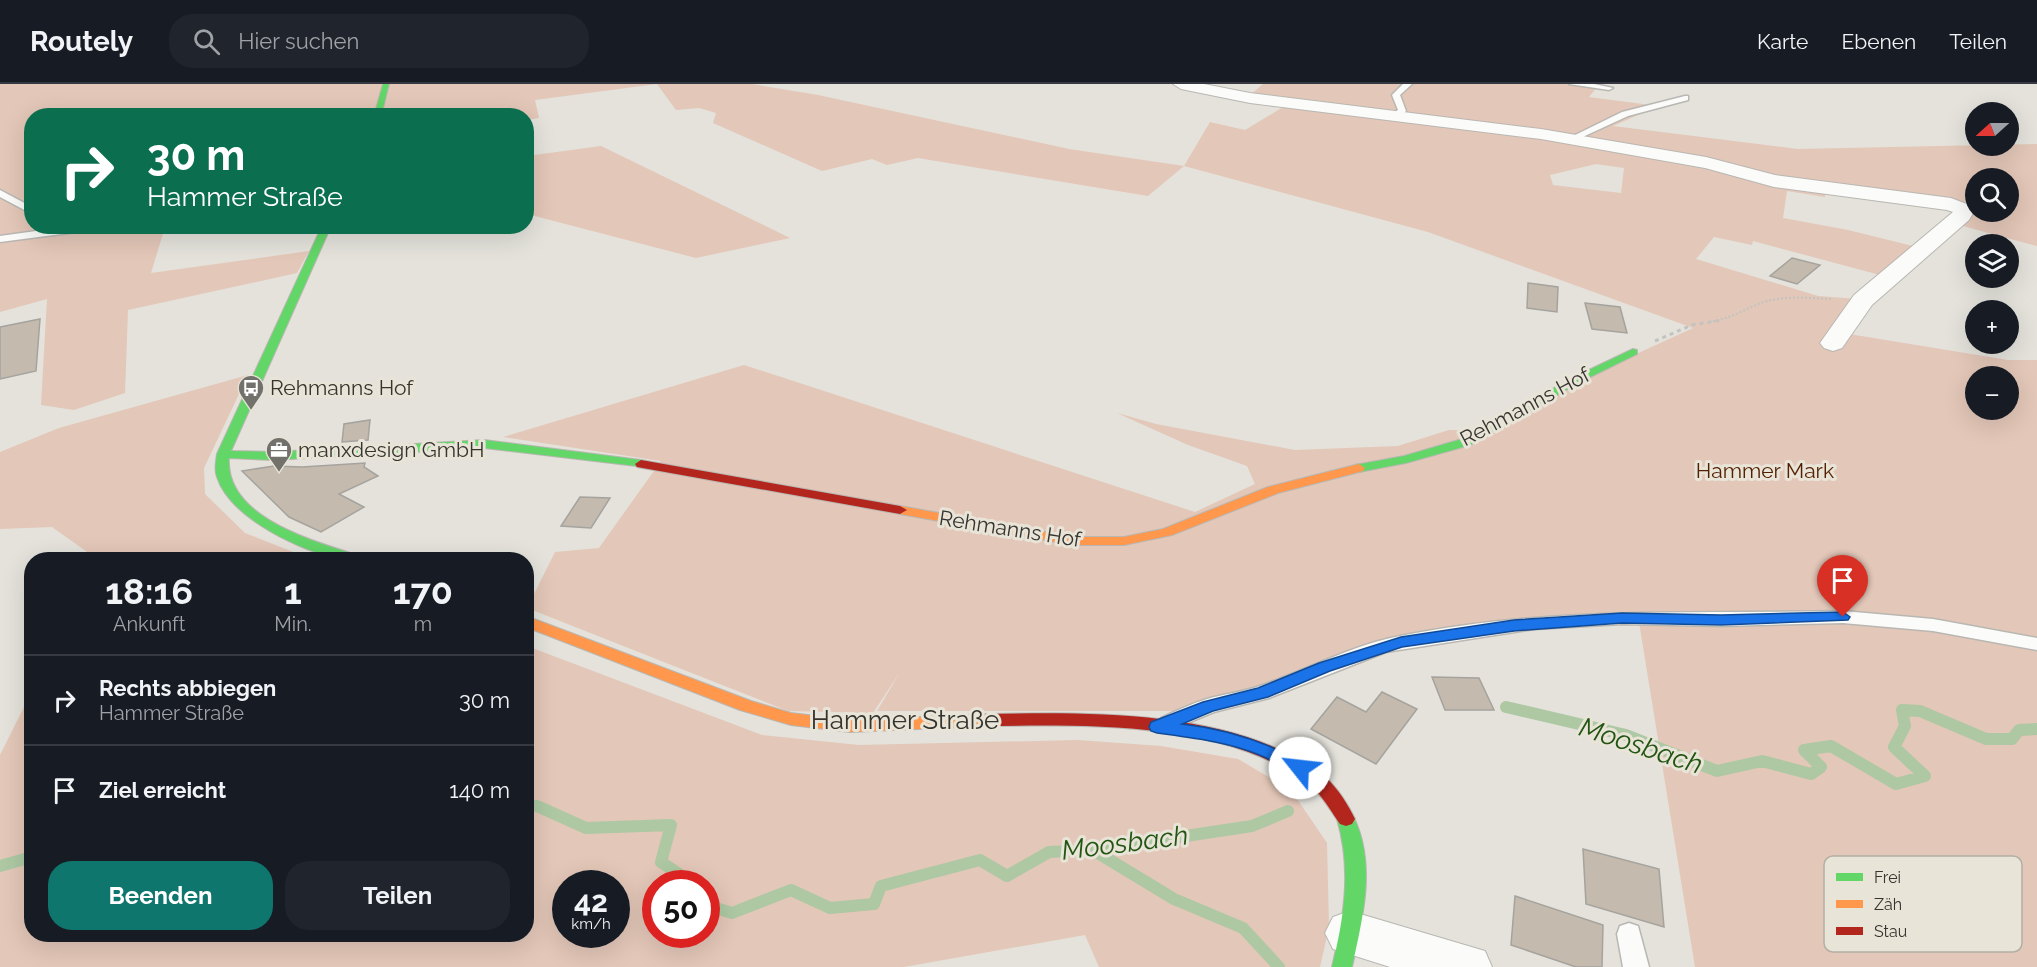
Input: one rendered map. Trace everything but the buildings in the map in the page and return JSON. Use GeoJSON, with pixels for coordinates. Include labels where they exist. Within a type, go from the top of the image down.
{"type":"FeatureCollection","features":[{"type":"Feature","properties":{"kind":"main road"},"geometry":{"type":"LineString","coordinates":[[379,108],[386,84]]}},
{"type":"Feature","properties":{"kind":"main road"},"geometry":{"type":"LineString","coordinates":[[323,234],[223,454],[220,475],[227,491],[253,515],[280,530],[337,552]]}},
{"type":"Feature","properties":{"kind":"main road","name":"Rehmanns Hof"},"geometry":{"type":"LineString","coordinates":[[223,454],[312,454],[484,444],[604,458],[1073,541],[1124,541],[1167,532],[1273,490],[1326,475],[1406,459],[1466,442],[1574,381],[1633,352]]}},
{"type":"Feature","properties":{"kind":"main road","name":"Hammer Straße"},"geometry":{"type":"LineString","coordinates":[[534,624],[714,693],[805,722],[850,726],[985,720],[1105,721],[1209,733],[1270,752],[1300,768],[1336,800],[1354,846],[1356,900],[1346,950]]}},
{"type":"Feature","properties":{"kind":"street"},"geometry":{"type":"LineString","coordinates":[[1180,84],[1250,98],[1571,139],[1706,164],[1774,181],[1951,204],[1965,210],[1962,216],[1863,300],[1833,343]]}},
{"type":"Feature","properties":{"kind":"street"},"geometry":{"type":"LineString","coordinates":[[1346,950],[1467,967]]}},
{"type":"Feature","properties":{"kind":"lane"},"geometry":{"type":"LineString","coordinates":[[1395,116],[1402,111],[1396,95],[1408,84]]}},
{"type":"Feature","properties":{"kind":"lane"},"geometry":{"type":"LineString","coordinates":[[1573,84],[1609,88]]}},
{"type":"Feature","properties":{"kind":"lane"},"geometry":{"type":"LineString","coordinates":[[1571,139],[1625,114],[1685,98]]}},
{"type":"Feature","properties":{"kind":"lane"},"geometry":{"type":"LineString","coordinates":[[0,194],[24,207]]}},
{"type":"Feature","properties":{"kind":"lane"},"geometry":{"type":"LineString","coordinates":[[0,239],[38,234]]}},
{"type":"Feature","properties":{"kind":"lane","name":"Hammer Straße"},"geometry":{"type":"LineString","coordinates":[[1157,727],[1209,706],[1262,693],[1381,647],[1412,640],[1534,623],[1622,618],[1721,620],[1843,617],[1933,625],[2037,644]]}},
{"type":"Feature","properties":{"kind":"lane"},"geometry":{"type":"LineString","coordinates":[[1629,934],[1636,967]]}},
{"type":"Feature","properties":{"kind":"path"},"geometry":{"type":"LineString","coordinates":[[1633,352],[1692,325],[1722,320],[1763,302],[1796,297],[1863,300]]}},
{"type":"Feature","properties":{"kind":"green space"},"geometry":{"type":"Polygon","coordinates":[[[0,84],[657,84],[535,100],[539,118],[534,119],[534,108],[24,108],[24,234],[163,234],[151,273],[309,251],[297,273],[128,310],[125,393],[74,410],[41,405],[47,299],[0,312],[0,84]]]}},
{"type":"Feature","properties":{"kind":"green space"},"geometry":{"type":"Polygon","coordinates":[[[657,84],[752,84],[818,95],[1069,149],[1184,166],[1148,196],[918,158],[887,165],[872,159],[822,171],[713,123],[716,113],[699,108],[676,110],[657,84]]]}},
{"type":"Feature","properties":{"kind":"green space","name":"Hammer Mark"},"geometry":{"type":"Polygon","coordinates":[[[1263,84],[1564,84],[1597,87],[1589,97],[1658,106],[1613,126],[1798,149],[1965,146],[1965,156],[2019,156],[2019,144],[2037,144],[2037,246],[2019,241],[2019,234],[1992,234],[1959,225],[1870,300],[1849,334],[2008,360],[2037,360],[2037,967],[1695,967],[1638,616],[1418,635],[1186,711],[877,711],[900,672],[873,713],[788,711],[534,611],[534,594],[555,552],[599,548],[661,461],[503,437],[744,365],[1195,512],[1255,484],[1247,466],[1188,445],[1117,413],[1156,424],[1295,450],[1398,446],[1449,430],[1498,430],[1573,383],[1693,328],[1428,232],[1184,166],[1210,122],[1245,130],[1290,103],[1248,97],[1263,84]],[[1596,164],[1550,175],[1553,185],[1621,193],[1624,168],[1596,164]],[[1825,190],[1825,197],[1787,191],[1783,218],[1848,230],[1917,247],[1958,211],[1825,190]],[[1714,237],[1696,259],[1818,296],[1858,299],[1880,275],[1753,241],[1752,245],[1714,237]]]}},
{"type":"Feature","properties":{"kind":"green space"},"geometry":{"type":"Polygon","coordinates":[[[601,146],[790,238],[696,258],[534,216],[534,155],[601,146]]]}},
{"type":"Feature","properties":{"kind":"green space"},"geometry":{"type":"Polygon","coordinates":[[[248,375],[204,468],[205,494],[245,533],[293,552],[87,552],[52,527],[0,529],[0,452],[59,428],[248,375]]]}},
{"type":"Feature","properties":{"kind":"green space"},"geometry":{"type":"Polygon","coordinates":[[[534,649],[762,735],[859,745],[1078,740],[1161,746],[1238,759],[1291,790],[1327,843],[1329,927],[1320,967],[1099,967],[1085,935],[904,967],[0,967],[0,755],[24,707],[24,942],[534,942],[534,649]]]}},
{"type":"Feature","properties":{"kind":"waterway","name":"Moosbach"},"geometry":{"type":"LineString","coordinates":[[1506,707],[1626,735],[1717,771],[1762,761],[1811,774],[1821,767],[1804,750],[1831,746],[1896,784],[1925,776],[1894,747],[1905,726],[1902,710],[1920,711],[1986,739],[2012,739],[2019,730],[2037,729]]}},
{"type":"Feature","properties":{"kind":"waterway","name":"Moosbach"},"geometry":{"type":"LineString","coordinates":[[534,806],[586,828],[671,825],[661,862],[673,870]]}},
{"type":"Feature","properties":{"kind":"waterway","name":"Moosbach"},"geometry":{"type":"LineString","coordinates":[[1093,850],[1252,826],[1288,811]]}},
{"type":"Feature","properties":{"kind":"waterway","name":"Moosbach"},"geometry":{"type":"LineString","coordinates":[[720,909],[732,913],[791,890],[830,908],[874,904],[881,886],[980,860],[1007,876],[1049,852],[1093,850]]}},
{"type":"Feature","properties":{"kind":"waterway"},"geometry":{"type":"LineString","coordinates":[[1093,850],[1174,899],[1243,928],[1279,967]]}},
{"type":"Feature","properties":{"kind":"waterway","name":"Moosbach"},"geometry":{"type":"LineString","coordinates":[[0,866],[24,859]]}},
{"type":"Feature","properties":{"kind":"traffic: fast"},"geometry":{"type":"LineString","coordinates":[[379,108],[386,84]]}},
{"type":"Feature","properties":{"kind":"traffic: fast"},"geometry":{"type":"LineString","coordinates":[[323,234],[223,454],[222,471],[231,494],[261,521],[333,552]]}},
{"type":"Feature","properties":{"kind":"traffic: fast"},"geometry":{"type":"LineString","coordinates":[[1359,468],[1406,459],[1466,442],[1574,381],[1633,352]]}},
{"type":"Feature","properties":{"kind":"traffic: fast"},"geometry":{"type":"LineString","coordinates":[[223,454],[273,456],[484,444],[641,464]]}},
{"type":"Feature","properties":{"kind":"traffic: fast"},"geometry":{"type":"LineString","coordinates":[[1342,967],[1356,893],[1355,856],[1346,819]]}},
{"type":"Feature","properties":{"kind":"traffic: slow"},"geometry":{"type":"LineString","coordinates":[[900,510],[1073,541],[1124,541],[1167,532],[1273,490],[1359,468]]}},
{"type":"Feature","properties":{"kind":"traffic: slow"},"geometry":{"type":"LineString","coordinates":[[534,624],[746,706],[791,719],[850,726],[987,720]]}},
{"type":"Feature","properties":{"kind":"traffic: jam"},"geometry":{"type":"LineString","coordinates":[[641,464],[900,510]]}},
{"type":"Feature","properties":{"kind":"traffic: jam"},"geometry":{"type":"LineString","coordinates":[[987,720],[1077,720],[1130,723],[1185,729],[1238,741],[1284,759],[1322,785],[1346,819]]}},
{"type":"Feature","properties":{"kind":"place","name":"Rehmanns Hof"},"geometry":{"type":"Point","coordinates":[251,411]}},
{"type":"Feature","properties":{"kind":"place","name":"manxdesign GmbH"},"geometry":{"type":"Point","coordinates":[279,473]}},
{"type":"Feature","properties":{"kind":"route"},"geometry":{"type":"LineString","coordinates":[[1300,768],[1270,752],[1239,741],[1209,733],[1157,727],[1209,706],[1262,693],[1325,667],[1401,642],[1534,623],[1622,618],[1721,620],[1843,617]]}}]}
